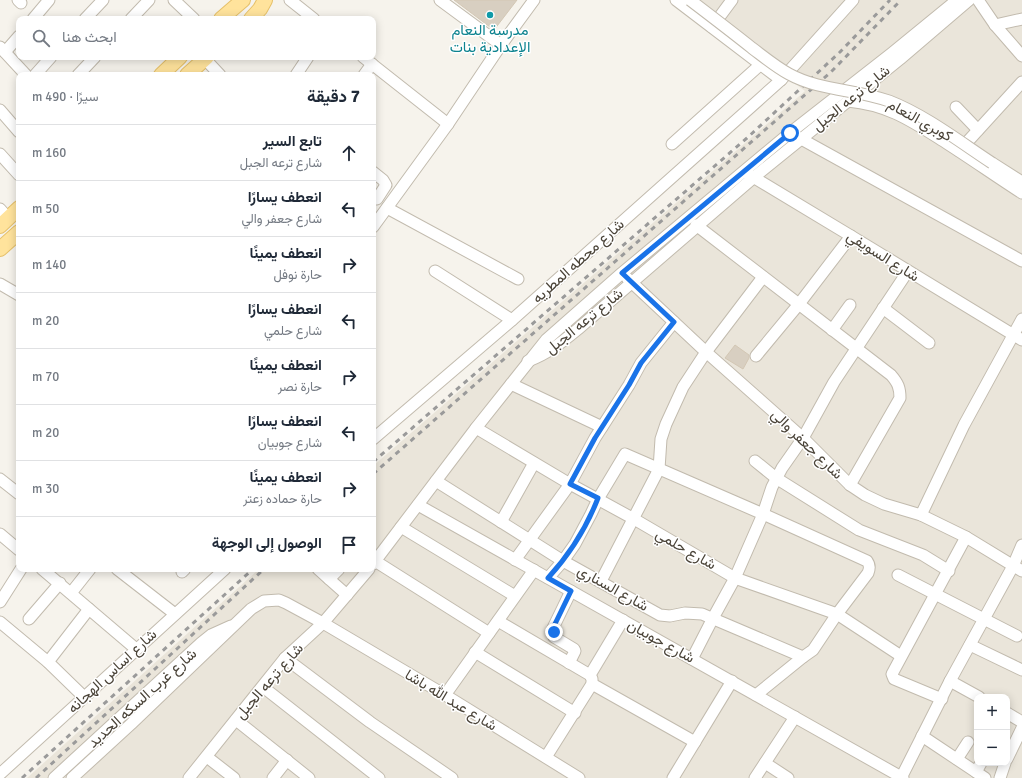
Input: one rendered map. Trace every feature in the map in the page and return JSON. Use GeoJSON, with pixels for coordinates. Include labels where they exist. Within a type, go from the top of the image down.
{"type":"FeatureCollection","features":[{"type":"Feature","properties":{"kind":"main road"},"geometry":{"type":"LineString","coordinates":[[225,16],[244,0]]}},
{"type":"Feature","properties":{"kind":"main road"},"geometry":{"type":"LineString","coordinates":[[254,16],[265,0]]}},
{"type":"Feature","properties":{"kind":"main road"},"geometry":{"type":"LineString","coordinates":[[164,72],[177,60]]}},
{"type":"Feature","properties":{"kind":"main road"},"geometry":{"type":"LineString","coordinates":[[3,218],[16,210]]}},
{"type":"Feature","properties":{"kind":"main road"},"geometry":{"type":"LineString","coordinates":[[0,249],[16,235]]}},
{"type":"Feature","properties":{"kind":"street"},"geometry":{"type":"LineString","coordinates":[[36,16],[49,0]]}},
{"type":"Feature","properties":{"kind":"street"},"geometry":{"type":"LineString","coordinates":[[88,16],[103,0]]}},
{"type":"Feature","properties":{"kind":"street"},"geometry":{"type":"LineString","coordinates":[[134,16],[149,0]]}},
{"type":"Feature","properties":{"kind":"street"},"geometry":{"type":"LineString","coordinates":[[174,0],[191,16]]}},
{"type":"Feature","properties":{"kind":"street"},"geometry":{"type":"LineString","coordinates":[[290,0],[310,16]]}},
{"type":"Feature","properties":{"kind":"street"},"geometry":{"type":"LineString","coordinates":[[440,0],[501,46]]}},
{"type":"Feature","properties":{"kind":"street"},"geometry":{"type":"LineString","coordinates":[[376,224],[448,124],[534,0]]}},
{"type":"Feature","properties":{"kind":"street"},"geometry":{"type":"LineString","coordinates":[[676,0],[780,80]]}},
{"type":"Feature","properties":{"kind":"street","name":"كوبري النعام"},"geometry":{"type":"LineString","coordinates":[[690,0],[790,75],[828,88],[870,95],[905,108],[1022,182]]}},
{"type":"Feature","properties":{"kind":"street"},"geometry":{"type":"LineString","coordinates":[[711,27],[732,0]]}},
{"type":"Feature","properties":{"kind":"street","name":"شارع محطه المطريه"},"geometry":{"type":"LineString","coordinates":[[376,436],[512,320],[780,80],[852,0]]}},
{"type":"Feature","properties":{"kind":"street","name":"شارع ترعه الجبل"},"geometry":{"type":"LineString","coordinates":[[376,560],[476,428],[546,340],[622,273],[748,175],[957,0]]}},
{"type":"Feature","properties":{"kind":"street","name":"شارع ترعه الجبل"},"geometry":{"type":"LineString","coordinates":[[795,136],[848,100],[900,59],[969,0]]}},
{"type":"Feature","properties":{"kind":"street"},"geometry":{"type":"LineString","coordinates":[[978,0],[995,25],[1022,56]]}},
{"type":"Feature","properties":{"kind":"street"},"geometry":{"type":"LineString","coordinates":[[995,25],[1022,19]]}},
{"type":"Feature","properties":{"kind":"street"},"geometry":{"type":"LineString","coordinates":[[16,39],[3,50],[23,72]]}},
{"type":"Feature","properties":{"kind":"street"},"geometry":{"type":"LineString","coordinates":[[38,72],[48,60]]}},
{"type":"Feature","properties":{"kind":"street"},"geometry":{"type":"LineString","coordinates":[[81,72],[92,60]]}},
{"type":"Feature","properties":{"kind":"street"},"geometry":{"type":"LineString","coordinates":[[298,72],[306,60]]}},
{"type":"Feature","properties":{"kind":"street"},"geometry":{"type":"LineString","coordinates":[[365,72],[367,60],[448,124]]}},
{"type":"Feature","properties":{"kind":"street"},"geometry":{"type":"LineString","coordinates":[[672,144],[761,64]]}},
{"type":"Feature","properties":{"kind":"street"},"geometry":{"type":"LineString","coordinates":[[199,67],[212,72]]}},
{"type":"Feature","properties":{"kind":"street"},"geometry":{"type":"LineString","coordinates":[[959,151],[1022,82]]}},
{"type":"Feature","properties":{"kind":"street"},"geometry":{"type":"LineString","coordinates":[[848,100],[864,102],[894,112],[908,119],[1022,193]]}},
{"type":"Feature","properties":{"kind":"street"},"geometry":{"type":"LineString","coordinates":[[956,107],[978,130]]}},
{"type":"Feature","properties":{"kind":"street"},"geometry":{"type":"LineString","coordinates":[[0,110],[16,129]]}},
{"type":"Feature","properties":{"kind":"street"},"geometry":{"type":"LineString","coordinates":[[795,136],[1022,261]]}},
{"type":"Feature","properties":{"kind":"street"},"geometry":{"type":"LineString","coordinates":[[0,154],[16,172]]}},
{"type":"Feature","properties":{"kind":"street"},"geometry":{"type":"LineString","coordinates":[[376,175],[386,183],[385,187],[376,198]]}},
{"type":"Feature","properties":{"kind":"street","name":"شارع ترعه الجبل"},"geometry":{"type":"LineString","coordinates":[[528,362],[543,356],[558,346],[696,225],[748,175]]}},
{"type":"Feature","properties":{"kind":"street","name":"شارع السويفي"},"geometry":{"type":"LineString","coordinates":[[748,175],[851,236],[1017,338]]}},
{"type":"Feature","properties":{"kind":"street"},"geometry":{"type":"LineString","coordinates":[[387,208],[518,279]]}},
{"type":"Feature","properties":{"kind":"street"},"geometry":{"type":"LineString","coordinates":[[696,225],[892,375],[897,382],[900,390],[900,398],[850,485]]}},
{"type":"Feature","properties":{"kind":"street"},"geometry":{"type":"LineString","coordinates":[[756,356],[799,304],[851,236]]}},
{"type":"Feature","properties":{"kind":"street"},"geometry":{"type":"LineString","coordinates":[[435,271],[512,320]]}},
{"type":"Feature","properties":{"kind":"street"},"geometry":{"type":"LineString","coordinates":[[692,659],[735,578],[763,514],[776,478],[803,438],[834,382],[908,271]]}},
{"type":"Feature","properties":{"kind":"street","name":"شارع جعفر والي"},"geometry":{"type":"LineString","coordinates":[[622,273],[706,352],[803,438],[850,485],[865,495],[884,504],[921,515],[966,538],[1017,569]]}},
{"type":"Feature","properties":{"kind":"street"},"geometry":{"type":"LineString","coordinates":[[601,581],[659,469],[661,440],[666,424],[683,387],[706,352],[763,277]]}},
{"type":"Feature","properties":{"kind":"street"},"geometry":{"type":"LineString","coordinates":[[0,284],[16,294]]}},
{"type":"Feature","properties":{"kind":"street"},"geometry":{"type":"LineString","coordinates":[[832,330],[850,304]]}},
{"type":"Feature","properties":{"kind":"street"},"geometry":{"type":"LineString","coordinates":[[883,308],[929,343]]}},
{"type":"Feature","properties":{"kind":"street"},"geometry":{"type":"LineString","coordinates":[[921,515],[964,425],[1017,338],[1022,319]]}},
{"type":"Feature","properties":{"kind":"street"},"geometry":{"type":"LineString","coordinates":[[515,560],[570,484],[602,427],[629,385],[641,363],[674,322]]}},
{"type":"Feature","properties":{"kind":"street"},"geometry":{"type":"LineString","coordinates":[[511,384],[602,427]]}},
{"type":"Feature","properties":{"kind":"street","name":"شارع حلمي"},"geometry":{"type":"LineString","coordinates":[[476,428],[570,484],[598,498],[735,578],[837,614],[901,656]]}},
{"type":"Feature","properties":{"kind":"street"},"geometry":{"type":"LineString","coordinates":[[548,578],[563,561],[584,529],[598,498],[625,454],[867,561],[870,569],[868,573],[837,614],[813,650],[756,695]]}},
{"type":"Feature","properties":{"kind":"street"},"geometry":{"type":"LineString","coordinates":[[755,461],[776,478],[859,530],[923,555],[949,571]]}},
{"type":"Feature","properties":{"kind":"street"},"geometry":{"type":"LineString","coordinates":[[501,522],[534,463]]}},
{"type":"Feature","properties":{"kind":"street"},"geometry":{"type":"LineString","coordinates":[[0,479],[16,492]]}},
{"type":"Feature","properties":{"kind":"street","name":"شارع السناري"},"geometry":{"type":"LineString","coordinates":[[436,481],[563,561],[660,615],[670,616],[685,613],[702,614],[803,657]]}},
{"type":"Feature","properties":{"kind":"street","name":"شارع جوبيان"},"geometry":{"type":"LineString","coordinates":[[418,505],[902,778]]}},
{"type":"Feature","properties":{"kind":"street"},"geometry":{"type":"LineString","coordinates":[[401,527],[515,596]]}},
{"type":"Feature","properties":{"kind":"street"},"geometry":{"type":"LineString","coordinates":[[0,534],[16,547]]}},
{"type":"Feature","properties":{"kind":"street"},"geometry":{"type":"LineString","coordinates":[[942,699],[894,679],[892,671],[966,538]]}},
{"type":"Feature","properties":{"kind":"street"},"geometry":{"type":"LineString","coordinates":[[902,778],[950,680],[984,619],[1017,569],[1022,545]]}},
{"type":"Feature","properties":{"kind":"street"},"geometry":{"type":"LineString","coordinates":[[376,567],[490,633]]}},
{"type":"Feature","properties":{"kind":"street"},"geometry":{"type":"LineString","coordinates":[[445,695],[534,570]]}},
{"type":"Feature","properties":{"kind":"street"},"geometry":{"type":"LineString","coordinates":[[0,602],[19,572]]}},
{"type":"Feature","properties":{"kind":"street"},"geometry":{"type":"LineString","coordinates":[[46,572],[136,649]]}},
{"type":"Feature","properties":{"kind":"street"},"geometry":{"type":"LineString","coordinates":[[70,593],[88,572]]}},
{"type":"Feature","properties":{"kind":"street"},"geometry":{"type":"LineString","coordinates":[[121,572],[175,614]]}},
{"type":"Feature","properties":{"kind":"street","name":"شارع اساس الهجانه"},"geometry":{"type":"LineString","coordinates":[[0,774],[222,572]]}},
{"type":"Feature","properties":{"kind":"street"},"geometry":{"type":"LineString","coordinates":[[321,572],[347,595]]}},
{"type":"Feature","properties":{"kind":"street"},"geometry":{"type":"LineString","coordinates":[[329,579],[336,572]]}},
{"type":"Feature","properties":{"kind":"street","name":"شارع ترعه الجبل"},"geometry":{"type":"LineString","coordinates":[[190,778],[285,658],[323,623],[366,572]]}},
{"type":"Feature","properties":{"kind":"street"},"geometry":{"type":"LineString","coordinates":[[898,575],[1017,636]]}},
{"type":"Feature","properties":{"kind":"street"},"geometry":{"type":"LineString","coordinates":[[30,619],[60,583]]}},
{"type":"Feature","properties":{"kind":"street"},"geometry":{"type":"LineString","coordinates":[[569,663],[575,651],[554,637],[553,628],[571,591]]}},
{"type":"Feature","properties":{"kind":"street","name":"شارع غرب السكه الحديد"},"geometry":{"type":"LineString","coordinates":[[72,778],[257,604],[271,600],[286,603],[323,623]]}},
{"type":"Feature","properties":{"kind":"street"},"geometry":{"type":"LineString","coordinates":[[48,662],[89,610]]}},
{"type":"Feature","properties":{"kind":"street"},"geometry":{"type":"LineString","coordinates":[[546,757],[574,713],[623,620]]}},
{"type":"Feature","properties":{"kind":"street"},"geometry":{"type":"LineString","coordinates":[[498,621],[569,663],[591,680],[695,742]]}},
{"type":"Feature","properties":{"kind":"street"},"geometry":{"type":"LineString","coordinates":[[0,622],[48,662],[84,696]]}},
{"type":"Feature","properties":{"kind":"street","name":"شارع عبد الله باشا"},"geometry":{"type":"LineString","coordinates":[[323,623],[445,695],[579,778]]}},
{"type":"Feature","properties":{"kind":"street","name":"شارع غرب السكه الحديد"},"geometry":{"type":"LineString","coordinates":[[54,778],[201,643],[211,635],[235,625]]}},
{"type":"Feature","properties":{"kind":"street"},"geometry":{"type":"LineString","coordinates":[[970,645],[1022,670]]}},
{"type":"Feature","properties":{"kind":"street"},"geometry":{"type":"LineString","coordinates":[[475,652],[574,713]]}},
{"type":"Feature","properties":{"kind":"street"},"geometry":{"type":"LineString","coordinates":[[285,658],[370,722],[452,778]]}},
{"type":"Feature","properties":{"kind":"street"},"geometry":{"type":"LineString","coordinates":[[950,680],[974,694]]}},
{"type":"Feature","properties":{"kind":"street"},"geometry":{"type":"LineString","coordinates":[[673,778],[732,682]]}},
{"type":"Feature","properties":{"kind":"street"},"geometry":{"type":"LineString","coordinates":[[262,687],[379,778]]}},
{"type":"Feature","properties":{"kind":"street"},"geometry":{"type":"LineString","coordinates":[[1010,715],[1022,722]]}},
{"type":"Feature","properties":{"kind":"street"},"geometry":{"type":"LineString","coordinates":[[755,778],[795,717]]}},
{"type":"Feature","properties":{"kind":"street"},"geometry":{"type":"LineString","coordinates":[[236,720],[309,778]]}},
{"type":"Feature","properties":{"kind":"street"},"geometry":{"type":"LineString","coordinates":[[1010,753],[1022,728]]}},
{"type":"Feature","properties":{"kind":"street"},"geometry":{"type":"LineString","coordinates":[[922,736],[957,759],[981,771]]}},
{"type":"Feature","properties":{"kind":"street"},"geometry":{"type":"LineString","coordinates":[[957,759],[968,742]]}},
{"type":"Feature","properties":{"kind":"street"},"geometry":{"type":"LineString","coordinates":[[207,757],[234,778]]}},
{"type":"Feature","properties":{"kind":"street"},"geometry":{"type":"LineString","coordinates":[[273,778],[287,760]]}},
{"type":"Feature","properties":{"kind":"street"},"geometry":{"type":"LineString","coordinates":[[765,763],[788,778]]}},
{"type":"Feature","properties":{"kind":"street"},"geometry":{"type":"LineString","coordinates":[[1000,778],[1004,766]]}},
{"type":"Feature","properties":{"kind":"shaded area"},"geometry":{"type":"Polygon","coordinates":[[[682,0],[1022,0],[1022,778],[27,778],[256,572],[376,572],[376,463],[805,91],[682,0]]]}},
{"type":"Feature","properties":{"kind":"building","name":"مدرسة النعام الإعدادية بنات"},"geometry":{"type":"Polygon","coordinates":[[[454,0],[517,0],[494,30],[454,0]]]}},
{"type":"Feature","properties":{"kind":"building"},"geometry":{"type":"Polygon","coordinates":[[[735,345],[749,355],[743,369],[725,358],[735,345]]]}},
{"type":"Feature","properties":{"kind":"railway"},"geometry":{"type":"LineString","coordinates":[[376,459],[747,138],[840,52],[890,0]]}},
{"type":"Feature","properties":{"kind":"railway"},"geometry":{"type":"LineString","coordinates":[[376,471],[831,72],[901,0]]}},
{"type":"Feature","properties":{"kind":"railway"},"geometry":{"type":"LineString","coordinates":[[22,778],[250,572]]}},
{"type":"Feature","properties":{"kind":"railway"},"geometry":{"type":"LineString","coordinates":[[36,778],[261,572]]}},
{"type":"Feature","properties":{"kind":"place","name":"مدرسة النعام الإعدادية بنات"},"geometry":{"type":"Point","coordinates":[490,15]}},
{"type":"Feature","properties":{"kind":"route"},"geometry":{"type":"LineString","coordinates":[[554,632],[553,628],[571,591],[548,578],[575,544],[592,514],[598,498],[570,484],[595,438],[629,385],[641,363],[674,322],[622,273],[790,133]]}}]}
